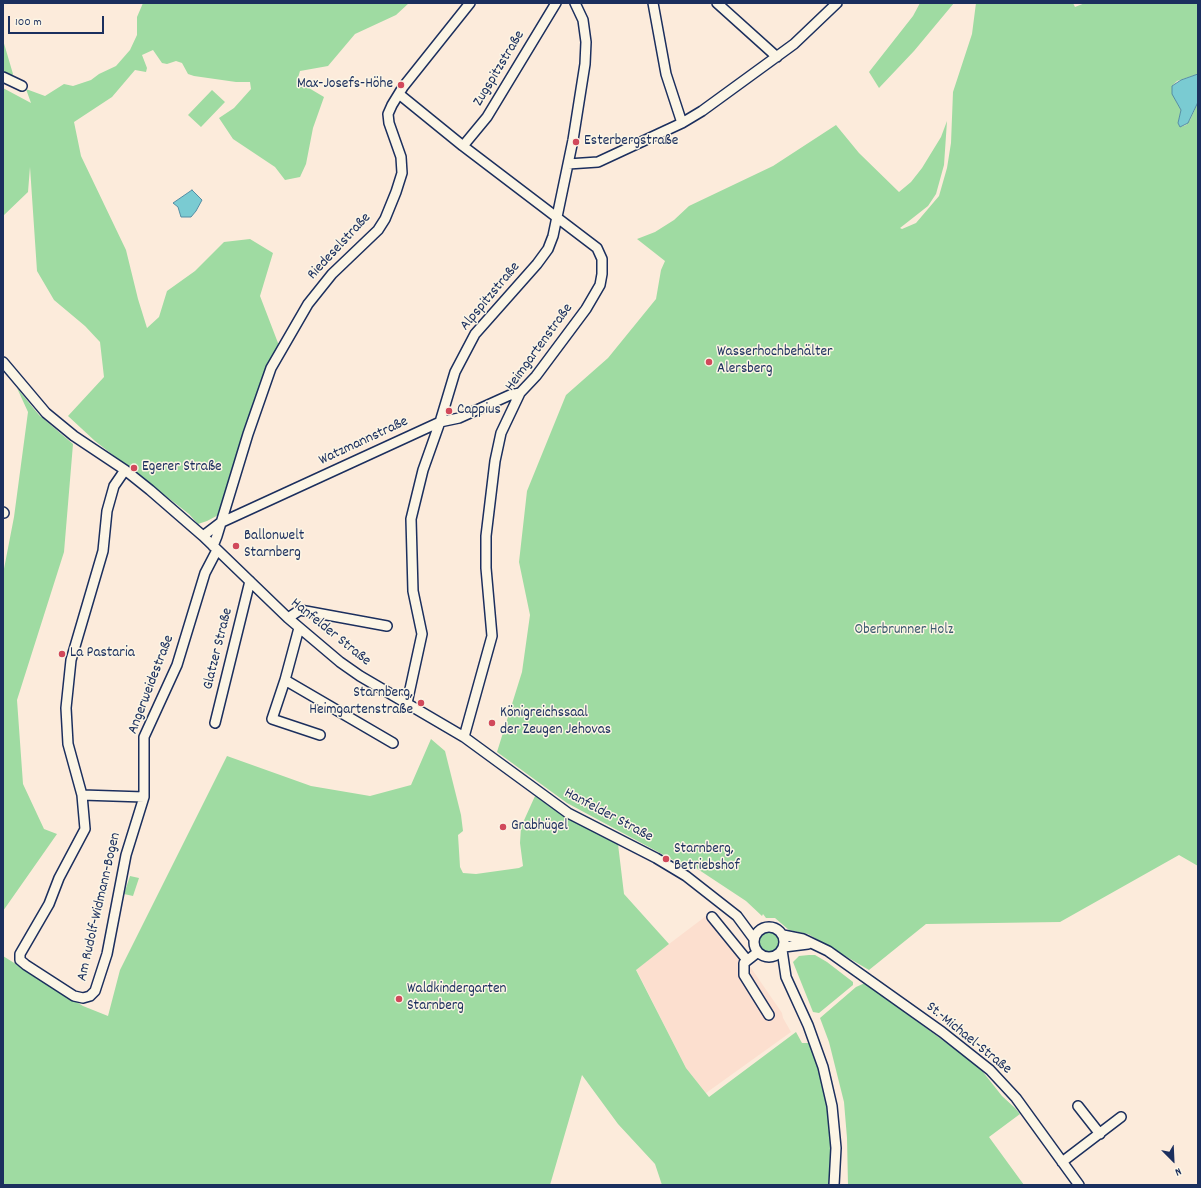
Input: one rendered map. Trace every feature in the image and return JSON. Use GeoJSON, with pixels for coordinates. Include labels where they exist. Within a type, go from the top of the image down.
{"type":"FeatureCollection","features":[{"type":"Feature","properties":{"kind":"street","name":"Riedeselstraße"},"geometry":{"type":"LineString","coordinates":[[215,548],[220,522],[271,368],[308,304],[332,274],[378,230],[385,219],[396,192],[402,173],[401,157],[389,123],[388,114],[398,94],[470,3]]}},
{"type":"Feature","properties":{"kind":"street","name":"Zugspitzstraße"},"geometry":{"type":"LineString","coordinates":[[463,146],[487,117],[556,3]]}},
{"type":"Feature","properties":{"kind":"street","name":"Alpspitzstraße"},"geometry":{"type":"LineString","coordinates":[[407,704],[422,634],[413,591],[411,519],[423,470],[440,422],[455,372],[475,334],[548,249],[554,236],[556,216],[568,164],[585,64],[586,42],[583,20],[575,3]]}},
{"type":"Feature","properties":{"kind":"street"},"geometry":{"type":"LineString","coordinates":[[653,3],[666,74],[682,123]]}},
{"type":"Feature","properties":{"kind":"street"},"geometry":{"type":"LineString","coordinates":[[717,3],[777,57]]}},
{"type":"Feature","properties":{"kind":"street"},"geometry":{"type":"LineString","coordinates":[[568,164],[598,162],[682,123],[732,91],[777,57],[804,36],[837,3]]}},
{"type":"Feature","properties":{"kind":"street"},"geometry":{"type":"LineString","coordinates":[[3,77],[22,86]]}},
{"type":"Feature","properties":{"kind":"street","name":"Heimgartenstraße"},"geometry":{"type":"LineString","coordinates":[[398,94],[463,146],[597,248],[602,259],[600,284],[586,309],[536,376],[520,393],[501,433],[494,461],[486,536],[486,568],[492,636],[464,737]]}},
{"type":"Feature","properties":{"kind":"street","name":"Hanfelder Straße"},"geometry":{"type":"LineString","coordinates":[[3,362],[46,413],[74,436],[124,470],[203,536],[299,628],[360,676],[464,737],[568,813],[656,858],[692,880],[737,916],[762,928]]}},
{"type":"Feature","properties":{"kind":"street","name":"Watzmannstraße"},"geometry":{"type":"LineString","coordinates":[[203,536],[220,522],[440,422],[459,418],[510,395],[520,393]]}},
{"type":"Feature","properties":{"kind":"street"},"geometry":{"type":"LineString","coordinates":[[124,470],[114,486],[107,511],[103,551],[72,660],[66,708],[68,744],[82,796],[144,797]]}},
{"type":"Feature","properties":{"kind":"street","name":"Angerweidestraße"},"geometry":{"type":"LineString","coordinates":[[139,811],[144,797],[144,737],[177,664],[205,572],[215,548]]}},
{"type":"Feature","properties":{"kind":"street","name":"Glatzer Straße"},"geometry":{"type":"LineString","coordinates":[[215,723],[250,581]]}},
{"type":"Feature","properties":{"kind":"street"},"geometry":{"type":"LineString","coordinates":[[288,618],[300,610],[387,626]]}},
{"type":"Feature","properties":{"kind":"street"},"geometry":{"type":"LineString","coordinates":[[299,628],[285,680],[272,719],[320,735]]}},
{"type":"Feature","properties":{"kind":"street"},"geometry":{"type":"LineString","coordinates":[[285,680],[393,743]]}},
{"type":"Feature","properties":{"kind":"street","name":"Am Rudolf-Widmann-Bogen"},"geometry":{"type":"LineString","coordinates":[[82,796],[85,829],[59,878],[48,904],[20,954],[20,960],[62,989],[83,998],[90,996],[95,991],[107,954],[121,873],[139,811]]}},
{"type":"Feature","properties":{"kind":"street","name":"Hanfelder Straße"},"geometry":{"type":"LineString","coordinates":[[737,916],[754,939]]}},
{"type":"Feature","properties":{"kind":"street"},"geometry":{"type":"LineString","coordinates":[[712,917],[747,960]]}},
{"type":"Feature","properties":{"kind":"street"},"geometry":{"type":"LineString","coordinates":[[786,977],[783,935],[774,927],[762,928],[754,939],[754,944],[758,952],[767,957],[786,977],[808,1025],[823,1067],[832,1106],[836,1148],[834,1185]]}},
{"type":"Feature","properties":{"kind":"street","name":"St.-Michael-Straße"},"geometry":{"type":"LineString","coordinates":[[783,935],[803,939],[828,951],[942,1032],[990,1070],[1016,1098],[1079,1185]]}},
{"type":"Feature","properties":{"kind":"street","name":"St.-Michael-Straße"},"geometry":{"type":"LineString","coordinates":[[783,948],[811,944]]}},
{"type":"Feature","properties":{"kind":"street"},"geometry":{"type":"LineString","coordinates":[[767,957],[775,956],[783,948]]}},
{"type":"Feature","properties":{"kind":"street"},"geometry":{"type":"LineString","coordinates":[[758,952],[747,960],[743,968],[744,975],[769,1015]]}},
{"type":"Feature","properties":{"kind":"street"},"geometry":{"type":"LineString","coordinates":[[1078,1106],[1100,1134]]}},
{"type":"Feature","properties":{"kind":"street"},"geometry":{"type":"LineString","coordinates":[[1062,1162],[1121,1117]]}},
{"type":"Feature","properties":{"kind":"shaded area"},"geometry":{"type":"Polygon","coordinates":[[[710,913],[743,951],[749,965],[782,1013],[783,1018],[791,1032],[706,1093],[686,1068],[636,969],[710,913]]]}},
{"type":"Feature","properties":{"kind":"green space"},"geometry":{"type":"Polygon","coordinates":[[[143,3],[409,3],[396,15],[355,34],[328,66],[300,71],[297,81],[324,97],[313,128],[306,164],[300,177],[285,180],[275,167],[233,139],[219,118],[234,108],[251,89],[250,82],[236,82],[194,76],[188,74],[182,63],[176,61],[167,64],[162,63],[153,50],[142,55],[147,68],[146,72],[135,70],[112,97],[74,122],[81,156],[126,250],[147,328],[159,317],[167,291],[195,271],[224,242],[250,239],[273,253],[260,296],[278,343],[283,347],[224,512],[198,524],[189,514],[95,441],[68,416],[104,377],[100,342],[85,326],[54,300],[37,271],[30,167],[28,192],[3,216],[3,88],[31,103],[26,89],[45,96],[64,84],[73,86],[91,80],[99,74],[116,66],[130,50],[137,35],[137,17],[143,3]]]}},
{"type":"Feature","properties":{"kind":"green space"},"geometry":{"type":"Polygon","coordinates":[[[920,3],[954,3],[914,51],[879,88],[869,72],[913,16],[920,3]]]}},
{"type":"Feature","properties":{"kind":"green space","name":"Oberbrunner Holz"},"geometry":{"type":"Polygon","coordinates":[[[976,3],[1073,3],[1075,7],[1085,3],[1198,3],[1198,74],[1177,81],[1172,86],[1176,101],[1181,110],[1178,123],[1180,127],[1186,125],[1190,120],[1198,102],[1198,866],[1179,855],[1060,922],[926,924],[869,970],[808,934],[789,930],[775,918],[766,918],[763,914],[762,916],[746,901],[693,866],[675,861],[567,803],[497,752],[522,672],[530,615],[519,562],[527,491],[566,395],[608,358],[656,299],[661,270],[665,261],[637,239],[655,232],[674,220],[689,206],[773,166],[836,125],[859,153],[899,192],[911,182],[922,168],[941,137],[947,121],[944,165],[936,194],[928,206],[900,228],[902,229],[916,223],[939,196],[947,168],[951,143],[953,92],[972,34],[976,3]]]}},
{"type":"Feature","properties":{"kind":"green space"},"geometry":{"type":"Polygon","coordinates":[[[3,40],[13,74],[12,76],[3,75],[3,40]]]}},
{"type":"Feature","properties":{"kind":"green space"},"geometry":{"type":"Polygon","coordinates":[[[212,90],[225,102],[201,127],[188,115],[212,90]]]}},
{"type":"Feature","properties":{"kind":"green space"},"geometry":{"type":"Polygon","coordinates":[[[17,388],[39,415],[73,444],[64,552],[17,700],[23,784],[44,829],[57,834],[3,911],[3,574],[14,517],[28,412],[17,388]]]}},
{"type":"Feature","properties":{"kind":"green space"},"geometry":{"type":"Polygon","coordinates":[[[431,739],[445,751],[461,815],[463,831],[458,835],[460,867],[463,873],[476,874],[519,868],[523,866],[520,843],[521,827],[535,796],[566,818],[618,844],[624,894],[669,944],[636,970],[686,1068],[709,1097],[796,1032],[802,1043],[811,1043],[818,1059],[827,1102],[831,1132],[831,1185],[662,1185],[655,1164],[618,1124],[582,1075],[550,1185],[3,1185],[3,956],[83,1006],[108,1016],[120,970],[227,756],[311,786],[370,796],[411,785],[431,739]]]}},
{"type":"Feature","properties":{"kind":"green space"},"geometry":{"type":"Polygon","coordinates":[[[130,876],[139,878],[133,896],[124,894],[130,876]]]}},
{"type":"Feature","properties":{"kind":"green space"},"geometry":{"type":"Polygon","coordinates":[[[769,931],[777,934],[780,942],[777,950],[769,953],[761,950],[758,942],[761,934],[769,931]]]}},
{"type":"Feature","properties":{"kind":"green space"},"geometry":{"type":"Polygon","coordinates":[[[815,955],[827,962],[853,982],[853,985],[819,1013],[813,1012],[793,962],[799,956],[815,955]]]}},
{"type":"Feature","properties":{"kind":"green space"},"geometry":{"type":"Polygon","coordinates":[[[865,983],[979,1067],[1002,1096],[1020,1114],[989,1137],[1024,1185],[848,1185],[847,1138],[844,1102],[829,1042],[820,1018],[856,987],[865,983]]]}},
{"type":"Feature","properties":{"kind":"water"},"geometry":{"type":"Polygon","coordinates":[[[1198,74],[1198,102],[1188,123],[1180,127],[1178,123],[1181,110],[1172,94],[1172,86],[1181,80],[1198,74]]]}},
{"type":"Feature","properties":{"kind":"water"},"geometry":{"type":"Polygon","coordinates":[[[192,190],[202,200],[191,217],[181,217],[178,207],[173,203],[192,190]]]}},
{"type":"Feature","properties":{"kind":"place","name":"Max-Josefs-Höhe"},"geometry":{"type":"Point","coordinates":[401,85]}},
{"type":"Feature","properties":{"kind":"place","name":"Esterbergstraße"},"geometry":{"type":"Point","coordinates":[576,142]}},
{"type":"Feature","properties":{"kind":"place","name":"Wasserhochbehälter Alersberg"},"geometry":{"type":"Point","coordinates":[709,362]}},
{"type":"Feature","properties":{"kind":"place","name":"Cappius"},"geometry":{"type":"Point","coordinates":[449,411]}},
{"type":"Feature","properties":{"kind":"place","name":"Egerer Straße"},"geometry":{"type":"Point","coordinates":[134,468]}},
{"type":"Feature","properties":{"kind":"place","name":"Ballonwelt Starnberg"},"geometry":{"type":"Point","coordinates":[236,546]}},
{"type":"Feature","properties":{"kind":"place","name":"La Pastaria"},"geometry":{"type":"Point","coordinates":[62,654]}},
{"type":"Feature","properties":{"kind":"place","name":"Starnberg, Heimgartenstraße"},"geometry":{"type":"Point","coordinates":[421,703]}},
{"type":"Feature","properties":{"kind":"place","name":"Königreichssaal der Zeugen Jehovas"},"geometry":{"type":"Point","coordinates":[492,723]}},
{"type":"Feature","properties":{"kind":"place","name":"Grabhügel"},"geometry":{"type":"Point","coordinates":[503,827]}},
{"type":"Feature","properties":{"kind":"place","name":"Starnberg, Betriebshof"},"geometry":{"type":"Point","coordinates":[666,859]}},
{"type":"Feature","properties":{"kind":"place","name":"Waldkindergarten Starnberg"},"geometry":{"type":"Point","coordinates":[399,999]}}]}
